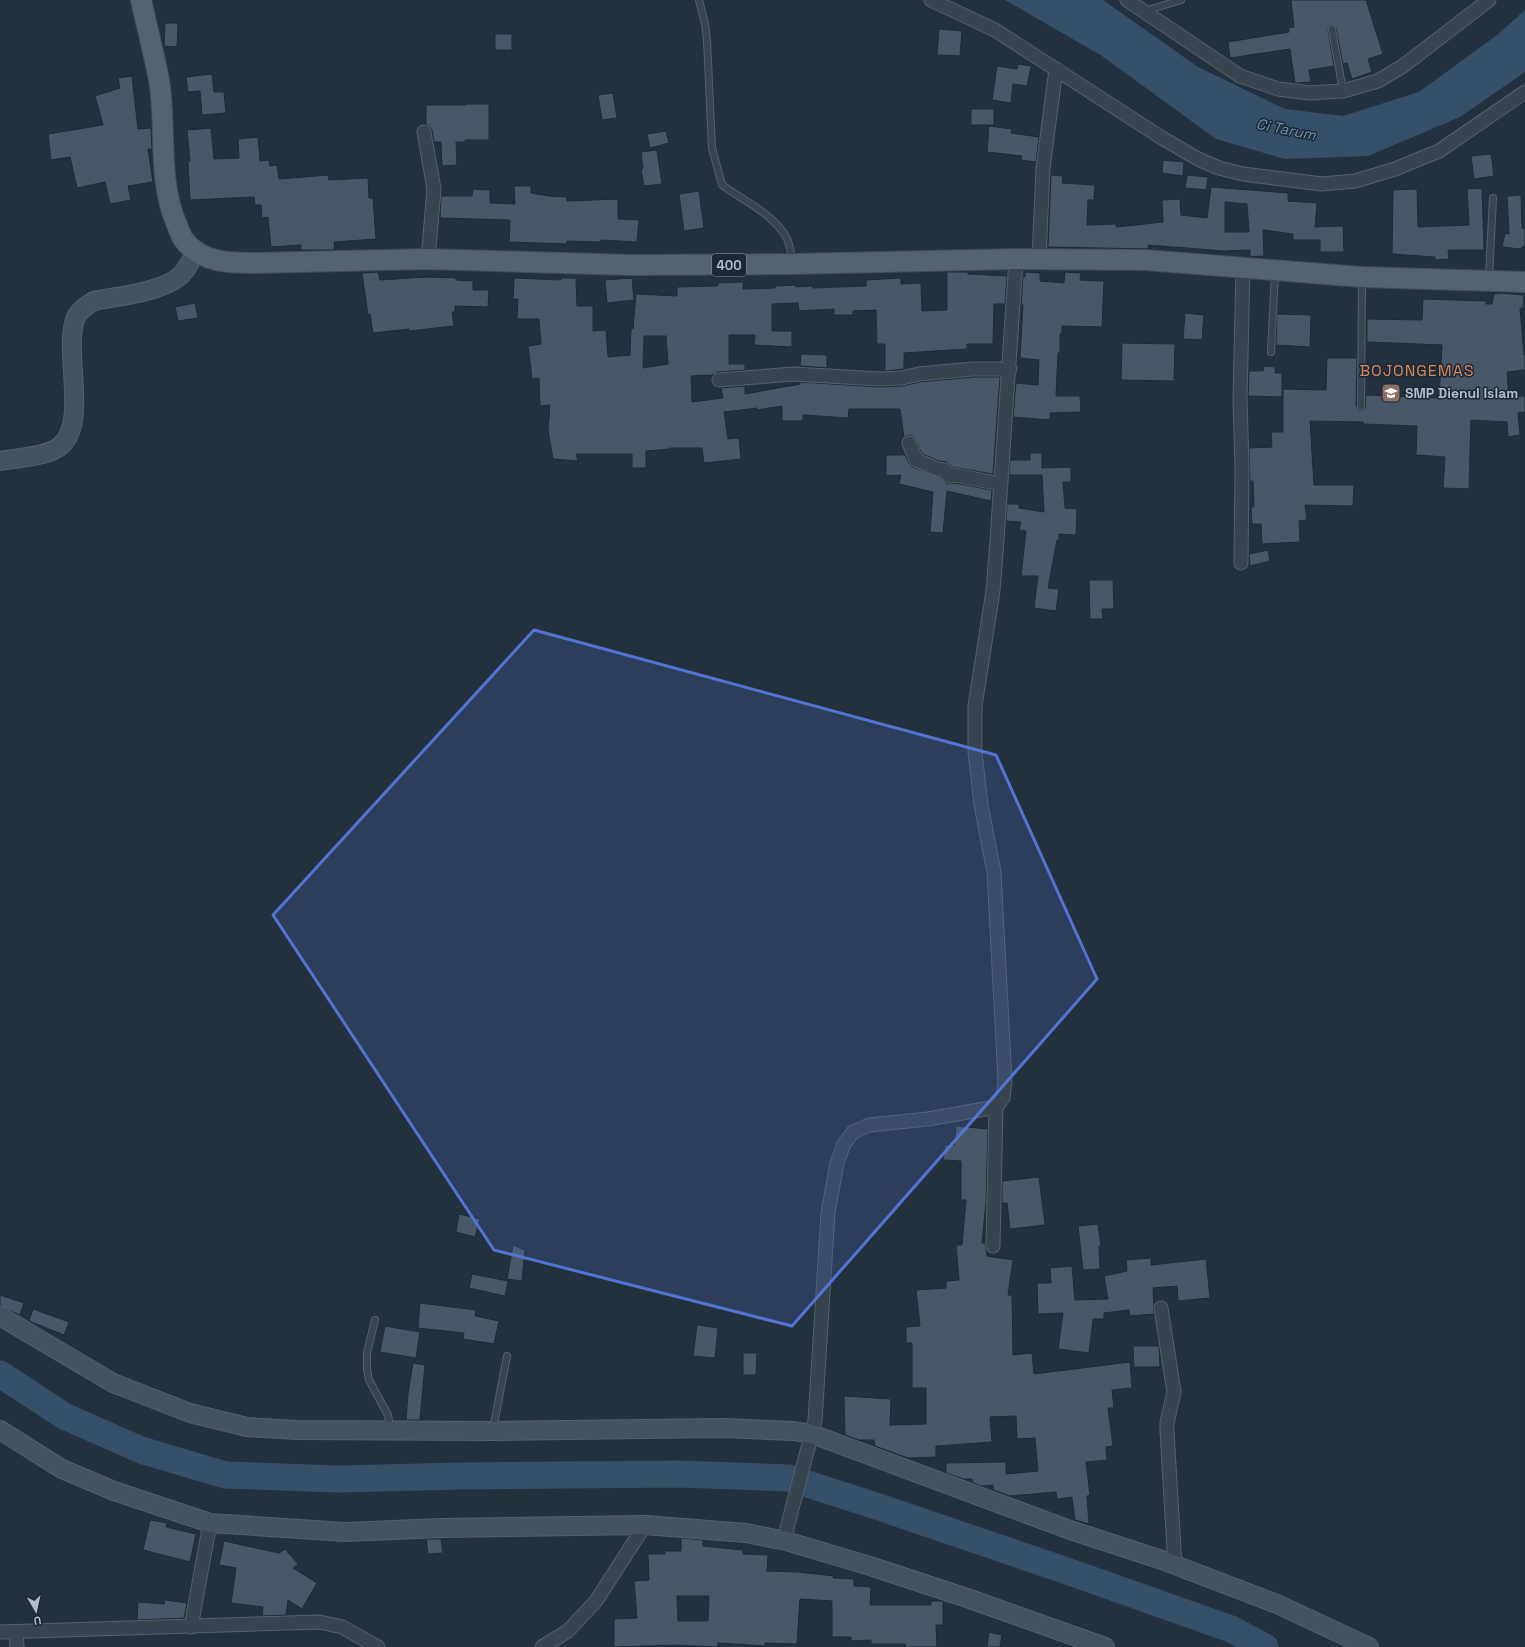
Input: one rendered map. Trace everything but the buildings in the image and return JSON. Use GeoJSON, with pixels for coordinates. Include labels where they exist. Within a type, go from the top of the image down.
{"type":"FeatureCollection","features":[{"type":"Feature","properties":{"kind":"main road","name":"400"},"geometry":{"type":"LineString","coordinates":[[141,0],[159,81],[167,189],[173,216],[184,239],[196,250],[212,260],[230,263],[428,259],[630,265],[793,264],[1016,259],[1145,260],[1362,277],[1525,282]]}},
{"type":"Feature","properties":{"kind":"street"},"geometry":{"type":"LineString","coordinates":[[931,0],[995,30],[1162,138],[1198,159],[1219,168],[1243,174],[1322,184],[1354,181],[1395,170],[1439,151],[1525,92]]}},
{"type":"Feature","properties":{"kind":"street"},"geometry":{"type":"LineString","coordinates":[[1127,0],[1240,76],[1278,89],[1310,93],[1343,91],[1378,81],[1403,66],[1489,0]]}},
{"type":"Feature","properties":{"kind":"street"},"geometry":{"type":"LineString","coordinates":[[1039,259],[1043,168],[1056,69]]}},
{"type":"Feature","properties":{"kind":"street"},"geometry":{"type":"LineString","coordinates":[[424,132],[434,189],[428,259]]}},
{"type":"Feature","properties":{"kind":"street"},"geometry":{"type":"LineString","coordinates":[[0,461],[52,451],[60,446],[73,427],[73,329],[77,316],[85,306],[94,301],[160,288],[173,282],[182,274],[196,250]]}},
{"type":"Feature","properties":{"kind":"street"},"geometry":{"type":"LineString","coordinates":[[993,1246],[996,1107],[1003,1098],[1005,1081],[994,872],[981,805],[975,752],[975,706],[993,591],[1010,368],[1016,259]]}},
{"type":"Feature","properties":{"kind":"street"},"geometry":{"type":"LineString","coordinates":[[1241,563],[1242,467],[1240,399],[1243,268]]}},
{"type":"Feature","properties":{"kind":"street"},"geometry":{"type":"LineString","coordinates":[[719,380],[794,374],[880,379],[902,378],[920,374],[965,370],[1010,368]]}},
{"type":"Feature","properties":{"kind":"street"},"geometry":{"type":"LineString","coordinates":[[909,443],[916,460],[937,469],[944,470],[949,476],[955,475],[1001,484]]}},
{"type":"Feature","properties":{"kind":"street"},"geometry":{"type":"LineString","coordinates":[[786,1534],[815,1421],[828,1213],[837,1163],[844,1144],[853,1132],[869,1125],[928,1119],[996,1107]]}},
{"type":"Feature","properties":{"kind":"street"},"geometry":{"type":"LineString","coordinates":[[1161,1308],[1174,1392],[1173,1402],[1167,1423],[1167,1431],[1175,1566]]}},
{"type":"Feature","properties":{"kind":"street"},"geometry":{"type":"LineString","coordinates":[[0,1316],[113,1383],[190,1413],[247,1427],[296,1430],[493,1431],[723,1428],[787,1431],[1070,1530],[1162,1560],[1277,1604],[1369,1647]]}},
{"type":"Feature","properties":{"kind":"street"},"geometry":{"type":"LineString","coordinates":[[0,1430],[62,1469],[114,1491],[210,1523],[345,1532],[442,1528],[645,1525],[746,1533],[786,1534],[870,1566],[963,1596],[1106,1647]]}},
{"type":"Feature","properties":{"kind":"street"},"geometry":{"type":"LineString","coordinates":[[191,1627],[210,1523]]}},
{"type":"Feature","properties":{"kind":"street"},"geometry":{"type":"LineString","coordinates":[[542,1647],[568,1631],[596,1601],[645,1525]]}},
{"type":"Feature","properties":{"kind":"street"},"geometry":{"type":"LineString","coordinates":[[0,1632],[16,1633],[320,1622],[342,1627],[378,1647]]}},
{"type":"Feature","properties":{"kind":"street"},"geometry":{"type":"LineString","coordinates":[[16,1633],[17,1647]]}},
{"type":"Feature","properties":{"kind":"lane"},"geometry":{"type":"LineString","coordinates":[[699,0],[706,24],[712,148],[722,185],[764,212],[786,235],[793,264]]}},
{"type":"Feature","properties":{"kind":"lane"},"geometry":{"type":"LineString","coordinates":[[1143,11],[1181,0]]}},
{"type":"Feature","properties":{"kind":"lane"},"geometry":{"type":"LineString","coordinates":[[1332,29],[1343,91]]}},
{"type":"Feature","properties":{"kind":"lane"},"geometry":{"type":"LineString","coordinates":[[1489,281],[1493,198]]}},
{"type":"Feature","properties":{"kind":"lane"},"geometry":{"type":"LineString","coordinates":[[1271,352],[1276,271]]}},
{"type":"Feature","properties":{"kind":"lane"},"geometry":{"type":"LineString","coordinates":[[1361,406],[1362,277]]}},
{"type":"Feature","properties":{"kind":"lane"},"geometry":{"type":"LineString","coordinates":[[375,1320],[366,1353],[367,1369],[369,1380],[388,1415],[390,1430]]}},
{"type":"Feature","properties":{"kind":"lane"},"geometry":{"type":"LineString","coordinates":[[493,1431],[507,1356]]}},
{"type":"Feature","properties":{"kind":"highlighted area"},"geometry":{"type":"Polygon","coordinates":[[[534,630],[996,755],[1097,979],[792,1326],[494,1250],[273,915],[534,630]]]}},
{"type":"Feature","properties":{"kind":"water","name":"Ci Tarum"},"geometry":{"type":"Polygon","coordinates":[[[1005,0],[1103,0],[1198,67],[1285,109],[1343,116],[1419,92],[1497,35],[1525,10],[1525,72],[1460,117],[1368,156],[1285,159],[1216,139],[1102,56],[1005,0]]]}},
{"type":"Feature","properties":{"kind":"waterway"},"geometry":{"type":"LineString","coordinates":[[0,1374],[64,1416],[141,1450],[225,1475],[338,1479],[678,1474],[789,1478],[1067,1571],[1231,1629],[1265,1647]]}},
{"type":"Feature","properties":{"kind":"place","name":"SMP Dienul Islam"},"geometry":{"type":"Point","coordinates":[1391,393]}},
{"type":"Feature","properties":{"kind":"district","name":"BOJONGEMAS"},"geometry":{"type":"Point","coordinates":[1417,370]}}]}
